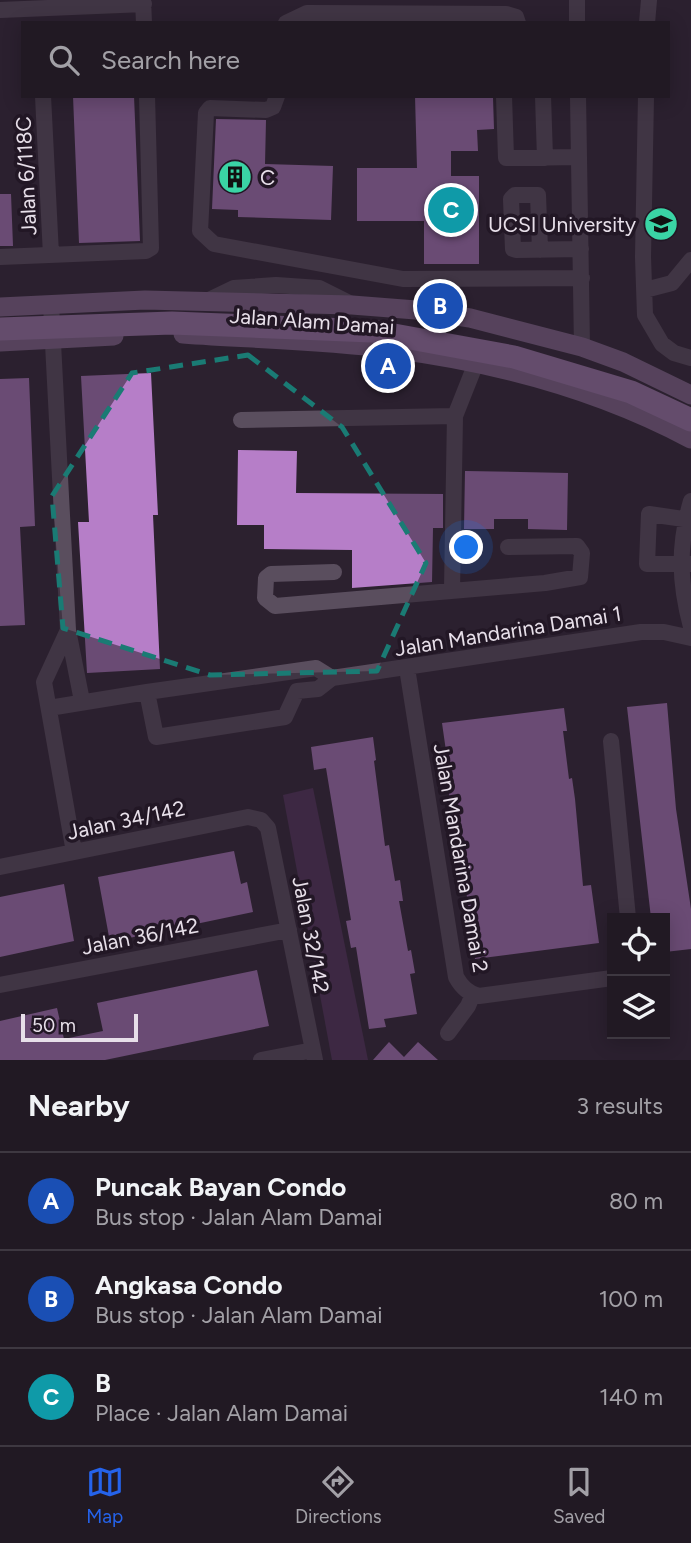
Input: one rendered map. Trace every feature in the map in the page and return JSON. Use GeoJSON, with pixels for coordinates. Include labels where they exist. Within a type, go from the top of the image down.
{"type":"FeatureCollection","features":[{"type":"Feature","properties":{"kind":"highway"},"geometry":{"type":"LineString","coordinates":[[0,321],[174,317],[372,326],[514,352],[632,385],[691,413]]}},
{"type":"Feature","properties":{"kind":"highway"},"geometry":{"type":"LineString","coordinates":[[0,329],[172,323],[372,331],[514,357],[631,392],[691,420]]}},
{"type":"Feature","properties":{"kind":"main road","name":"Jalan Alam Damai"},"geometry":{"type":"LineString","coordinates":[[0,307],[145,300],[352,304],[416,310],[470,318],[582,347],[623,362],[691,395]]}},
{"type":"Feature","properties":{"kind":"main road","name":"Jalan Alam Damai"},"geometry":{"type":"LineString","coordinates":[[0,342],[187,334],[351,345],[475,363],[610,401],[691,439]]}},
{"type":"Feature","properties":{"kind":"street"},"geometry":{"type":"LineString","coordinates":[[577,0],[577,21]]}},
{"type":"Feature","properties":{"kind":"street"},"geometry":{"type":"LineString","coordinates":[[647,21],[649,0]]}},
{"type":"Feature","properties":{"kind":"street"},"geometry":{"type":"LineString","coordinates":[[0,10],[39,10],[143,2],[144,21]]}},
{"type":"Feature","properties":{"kind":"street"},"geometry":{"type":"LineString","coordinates":[[290,21],[307,13],[506,14],[517,21]]}},
{"type":"Feature","properties":{"kind":"street","name":"Jalan 6/118C"},"geometry":{"type":"LineString","coordinates":[[43,98],[51,255]]}},
{"type":"Feature","properties":{"kind":"street"},"geometry":{"type":"LineString","coordinates":[[0,257],[146,251],[151,248],[147,98]]}},
{"type":"Feature","properties":{"kind":"street"},"geometry":{"type":"LineString","coordinates":[[276,98],[273,107],[266,110],[210,108],[206,113],[200,231],[214,244],[403,279],[582,278]]}},
{"type":"Feature","properties":{"kind":"street"},"geometry":{"type":"LineString","coordinates":[[504,98],[506,158],[579,157]]}},
{"type":"Feature","properties":{"kind":"street"},"geometry":{"type":"LineString","coordinates":[[543,98],[545,158]]}},
{"type":"Feature","properties":{"kind":"street"},"geometry":{"type":"LineString","coordinates":[[578,98],[582,347]]}},
{"type":"Feature","properties":{"kind":"street"},"geometry":{"type":"LineString","coordinates":[[646,98],[643,257],[645,316],[662,344],[674,353],[691,358]]}},
{"type":"Feature","properties":{"kind":"street"},"geometry":{"type":"LineString","coordinates":[[540,250],[581,249]]}},
{"type":"Feature","properties":{"kind":"street"},"geometry":{"type":"LineString","coordinates":[[645,290],[672,284],[691,260]]}},
{"type":"Feature","properties":{"kind":"street"},"geometry":{"type":"LineString","coordinates":[[51,305],[68,630],[82,701]]}},
{"type":"Feature","properties":{"kind":"street"},"geometry":{"type":"LineString","coordinates":[[452,590],[455,416],[475,363]]}},
{"type":"Feature","properties":{"kind":"street"},"geometry":{"type":"LineString","coordinates":[[241,420],[455,416]]}},
{"type":"Feature","properties":{"kind":"street"},"geometry":{"type":"LineString","coordinates":[[691,500],[688,519],[682,530],[686,564],[684,601],[691,627]]}},
{"type":"Feature","properties":{"kind":"street"},"geometry":{"type":"LineString","coordinates":[[686,564],[647,564],[649,514],[688,519]]}},
{"type":"Feature","properties":{"kind":"street"},"geometry":{"type":"LineString","coordinates":[[334,572],[271,575],[266,578],[265,598],[275,606],[545,583],[580,577],[582,553],[577,546],[508,547]]}},
{"type":"Feature","properties":{"kind":"street"},"geometry":{"type":"LineString","coordinates":[[68,630],[44,682],[74,852]]}},
{"type":"Feature","properties":{"kind":"street","name":"Jalan Mandarina Damai 1"},"geometry":{"type":"LineString","coordinates":[[331,678],[641,632],[664,632],[691,638]]}},
{"type":"Feature","properties":{"kind":"street"},"geometry":{"type":"LineString","coordinates":[[49,708],[82,701],[316,668],[331,678],[318,689],[297,691],[285,717],[156,737],[147,692]]}},
{"type":"Feature","properties":{"kind":"street","name":"Jalan Mandarina Damai 2"},"geometry":{"type":"LineString","coordinates":[[407,668],[456,978],[473,994],[479,996],[607,979]]}},
{"type":"Feature","properties":{"kind":"street"},"geometry":{"type":"LineString","coordinates":[[611,741],[628,913]]}},
{"type":"Feature","properties":{"kind":"street","name":"Jalan 34/142"},"geometry":{"type":"LineString","coordinates":[[0,867],[248,817],[261,820]]}},
{"type":"Feature","properties":{"kind":"street","name":"Jalan 32/142"},"geometry":{"type":"LineString","coordinates":[[261,820],[268,828],[314,1055]]}},
{"type":"Feature","properties":{"kind":"street","name":"Jalan 36/142"},"geometry":{"type":"LineString","coordinates":[[0,985],[289,930]]}},
{"type":"Feature","properties":{"kind":"street"},"geometry":{"type":"LineString","coordinates":[[448,1033],[468,1006],[473,994]]}},
{"type":"Feature","properties":{"kind":"street"},"geometry":{"type":"LineString","coordinates":[[261,1060],[314,1055]]}},
{"type":"Feature","properties":{"kind":"highlighted area"},"geometry":{"type":"Polygon","coordinates":[[[248,355],[342,427],[426,563],[377,671],[210,675],[63,628],[52,496],[132,373],[248,355]]]}},
{"type":"Feature","properties":{"kind":"shaded area"},"geometry":{"type":"Polygon","coordinates":[[[313,788],[368,1060],[332,1060],[283,795],[313,788]]]}},
{"type":"Feature","properties":{"kind":"building"},"geometry":{"type":"Polygon","coordinates":[[[73,98],[134,98],[140,241],[79,243],[73,98]]]}},
{"type":"Feature","properties":{"kind":"building"},"geometry":{"type":"Polygon","coordinates":[[[415,98],[493,98],[494,129],[477,130],[478,151],[451,151],[451,176],[479,176],[479,264],[424,264],[424,221],[357,221],[357,168],[417,168],[415,98]]]}},
{"type":"Feature","properties":{"kind":"building","name":"C"},"geometry":{"type":"Polygon","coordinates":[[[216,119],[266,120],[265,164],[333,166],[331,220],[238,217],[238,210],[212,209],[216,119]]]}},
{"type":"Feature","properties":{"kind":"building"},"geometry":{"type":"Polygon","coordinates":[[[0,194],[11,194],[13,246],[0,246],[0,194]]]}},
{"type":"Feature","properties":{"kind":"building"},"geometry":{"type":"Polygon","coordinates":[[[151,373],[158,515],[153,515],[160,669],[87,673],[78,522],[89,522],[81,376],[151,373]]]}},
{"type":"Feature","properties":{"kind":"building"},"geometry":{"type":"Polygon","coordinates":[[[29,378],[35,526],[20,527],[25,625],[0,626],[0,379],[29,378]]]}},
{"type":"Feature","properties":{"kind":"building"},"geometry":{"type":"Polygon","coordinates":[[[238,450],[297,451],[296,493],[443,494],[443,528],[433,528],[432,582],[352,588],[352,550],[264,549],[264,525],[237,525],[238,450]]]}},
{"type":"Feature","properties":{"kind":"building"},"geometry":{"type":"Polygon","coordinates":[[[465,471],[568,473],[567,530],[528,529],[528,519],[494,519],[494,529],[464,529],[465,471]]]}},
{"type":"Feature","properties":{"kind":"building"},"geometry":{"type":"Polygon","coordinates":[[[667,703],[676,809],[691,909],[691,949],[670,951],[670,913],[650,913],[627,707],[667,703]]]}},
{"type":"Feature","properties":{"kind":"building"},"geometry":{"type":"Polygon","coordinates":[[[564,708],[567,731],[563,731],[569,779],[572,778],[575,799],[583,886],[591,885],[599,943],[475,959],[461,851],[458,852],[447,781],[442,723],[564,708]]]}},
{"type":"Feature","properties":{"kind":"building"},"geometry":{"type":"Polygon","coordinates":[[[373,737],[385,846],[389,845],[395,881],[400,880],[403,901],[399,901],[415,973],[410,974],[417,1014],[384,1019],[386,1027],[369,1029],[356,947],[351,948],[346,921],[351,920],[326,768],[314,770],[311,747],[373,737]]]}},
{"type":"Feature","properties":{"kind":"building"},"geometry":{"type":"Polygon","coordinates":[[[234,851],[241,884],[247,882],[253,912],[110,942],[98,877],[234,851]]]}},
{"type":"Feature","properties":{"kind":"building"},"geometry":{"type":"Polygon","coordinates":[[[64,884],[74,941],[0,957],[0,897],[64,884]]]}},
{"type":"Feature","properties":{"kind":"building"},"geometry":{"type":"Polygon","coordinates":[[[257,970],[269,1026],[105,1060],[0,1060],[0,1021],[57,1008],[64,1039],[103,1031],[97,1003],[257,970]]]}},
{"type":"Feature","properties":{"kind":"building"},"geometry":{"type":"Polygon","coordinates":[[[389,1042],[404,1057],[418,1042],[438,1060],[373,1060],[389,1042]]]}},
{"type":"Feature","properties":{"kind":"place","name":"C"},"geometry":{"type":"Point","coordinates":[235,177]}},
{"type":"Feature","properties":{"kind":"place","name":"B"},"geometry":{"type":"Point","coordinates":[451,210]}},
{"type":"Feature","properties":{"kind":"place","name":"UCSI University"},"geometry":{"type":"Point","coordinates":[661,224]}},
{"type":"Feature","properties":{"kind":"place","name":"Angkasa Condo"},"geometry":{"type":"Point","coordinates":[440,306]}},
{"type":"Feature","properties":{"kind":"place","name":"Puncak Bayan Condo"},"geometry":{"type":"Point","coordinates":[388,366]}}]}
